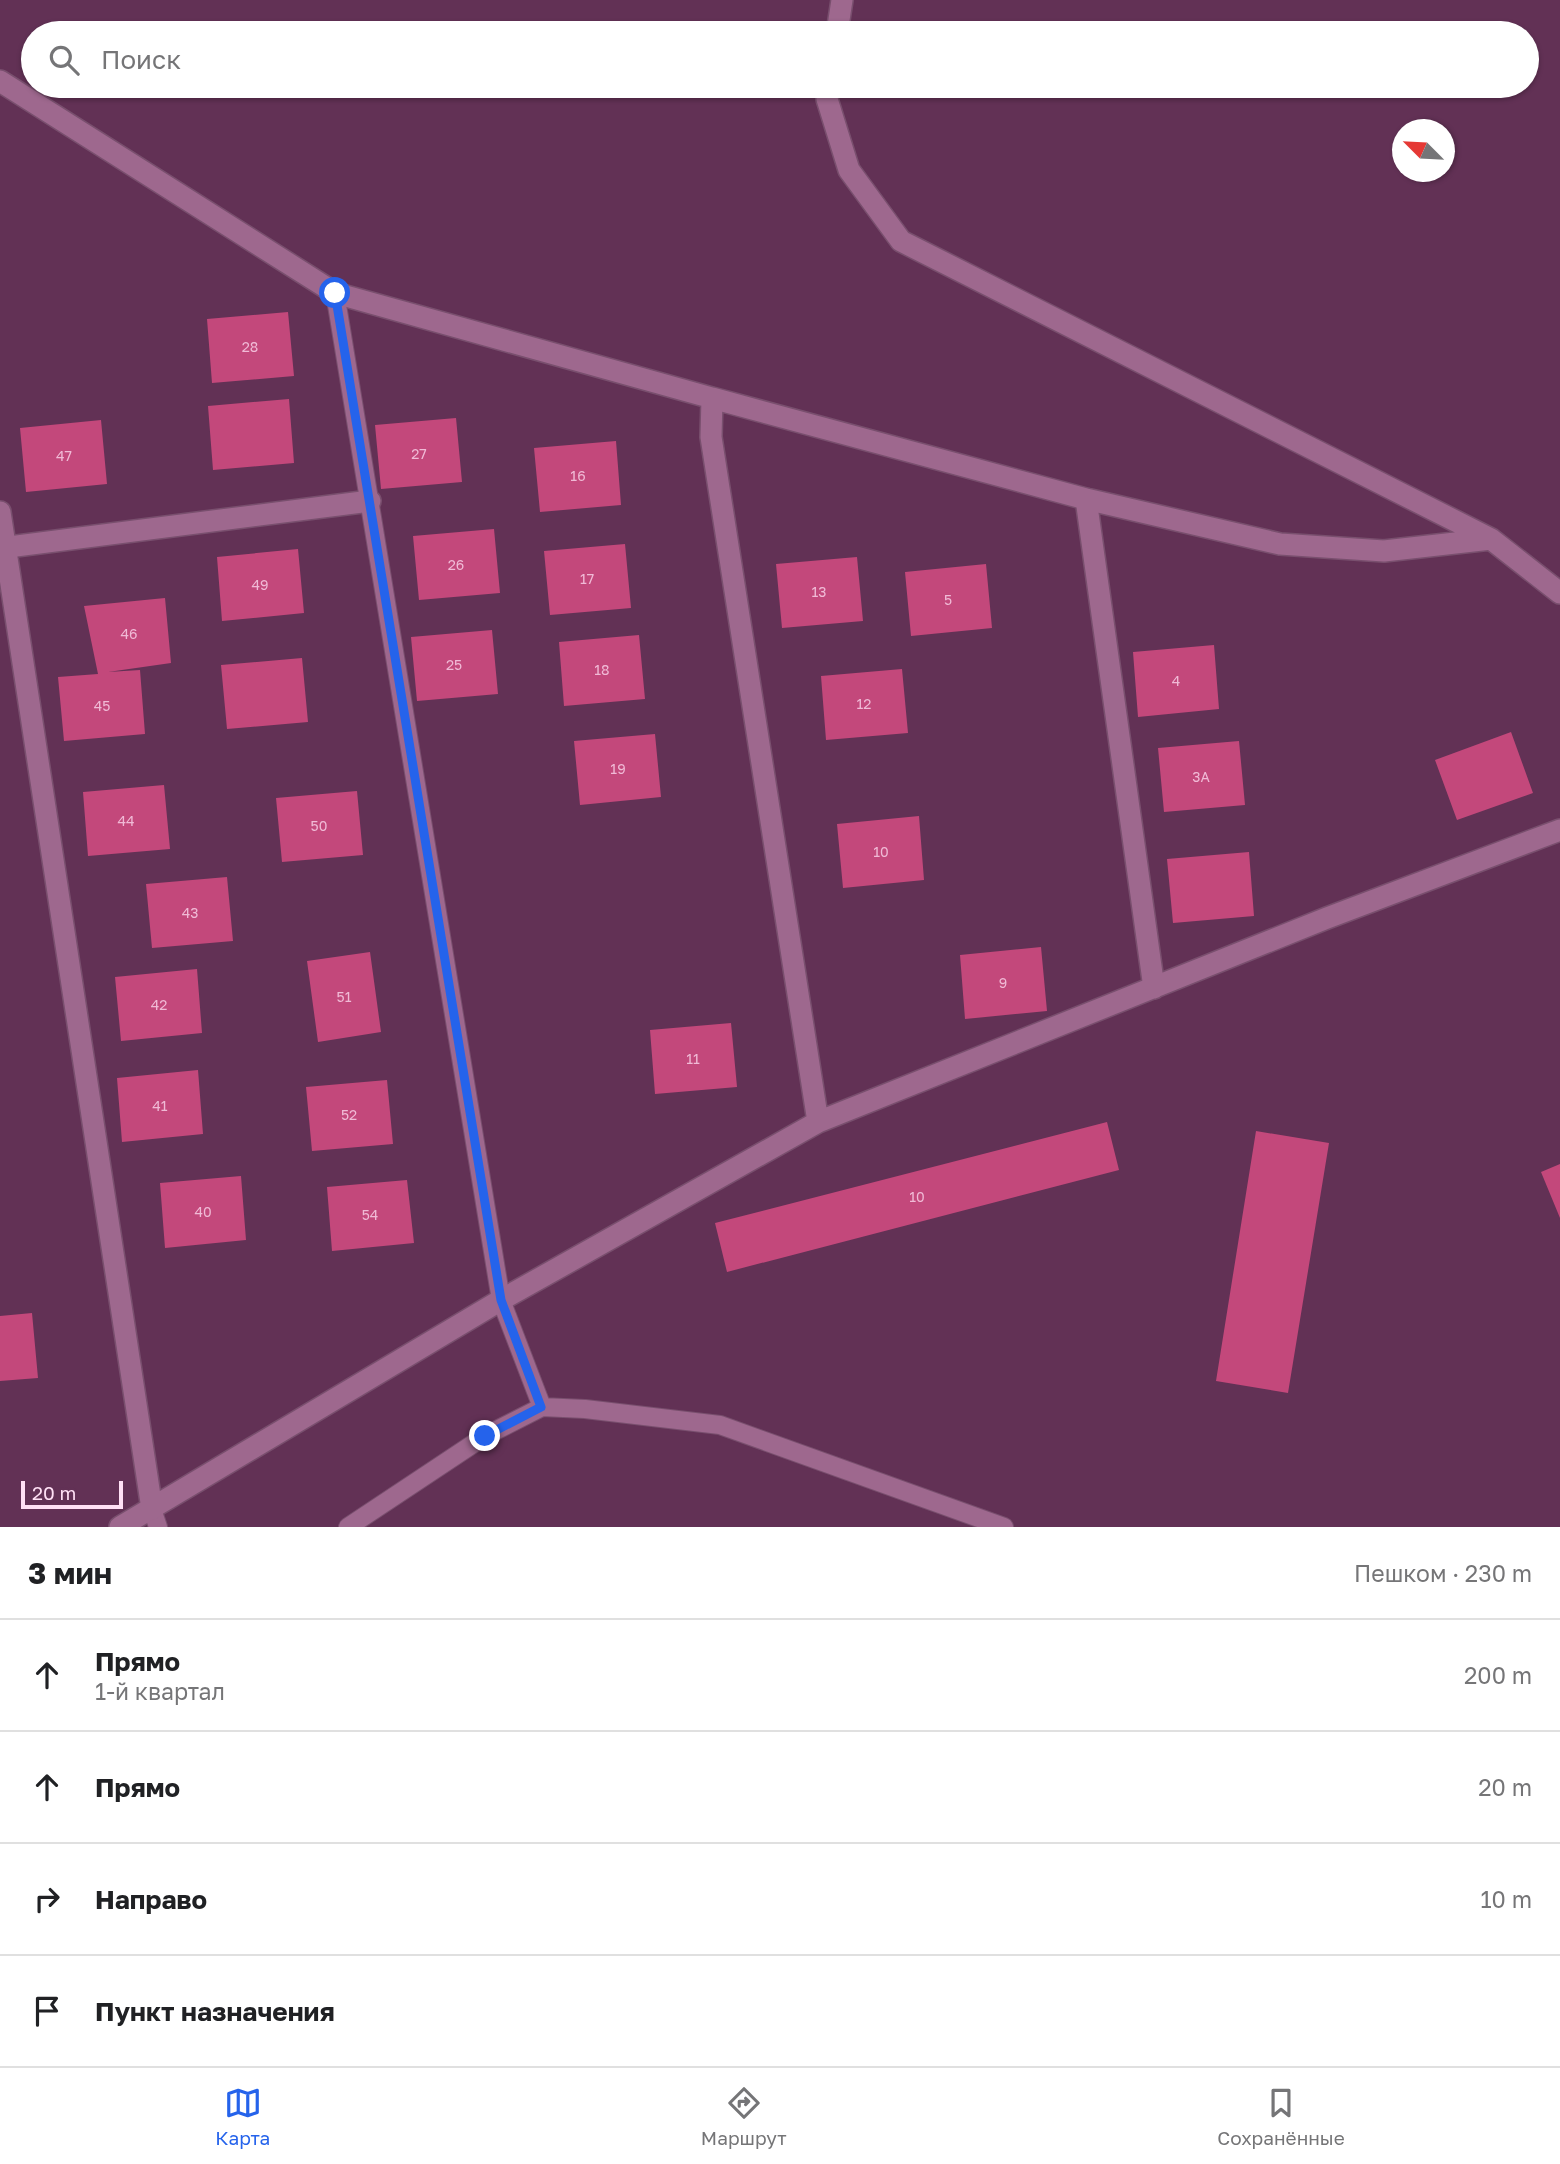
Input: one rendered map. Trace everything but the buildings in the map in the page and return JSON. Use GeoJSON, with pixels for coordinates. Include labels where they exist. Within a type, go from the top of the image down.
{"type":"FeatureCollection","features":[{"type":"Feature","properties":{"kind":"street"},"geometry":{"type":"LineString","coordinates":[[839,21],[842,0]]}},
{"type":"Feature","properties":{"kind":"street"},"geometry":{"type":"LineString","coordinates":[[0,81],[21,94]]}},
{"type":"Feature","properties":{"kind":"street"},"geometry":{"type":"LineString","coordinates":[[27,98],[335,293],[1086,499],[1280,544],[1384,551],[1491,539]]}},
{"type":"Feature","properties":{"kind":"street"},"geometry":{"type":"LineString","coordinates":[[827,98],[849,170],[901,242],[1491,539],[1560,593]]}},
{"type":"Feature","properties":{"kind":"street"},"geometry":{"type":"LineString","coordinates":[[712,398],[712,436],[818,1122]]}},
{"type":"Feature","properties":{"kind":"street"},"geometry":{"type":"LineString","coordinates":[[1086,499],[1154,988]]}},
{"type":"Feature","properties":{"kind":"street"},"geometry":{"type":"LineString","coordinates":[[2,547],[370,501]]}},
{"type":"Feature","properties":{"kind":"street"},"geometry":{"type":"LineString","coordinates":[[0,512],[2,547],[155,1518]]}},
{"type":"Feature","properties":{"kind":"street"},"geometry":{"type":"LineString","coordinates":[[120,1527],[155,1518],[501,1300],[818,1122],[1327,918],[1560,830]]}},
{"type":"Feature","properties":{"kind":"lane"},"geometry":{"type":"LineString","coordinates":[[335,293],[501,1300],[541,1407]]}},
{"type":"Feature","properties":{"kind":"lane"},"geometry":{"type":"LineString","coordinates":[[348,1527],[485,1436],[541,1407],[585,1409],[720,1425],[1004,1527]]}},
{"type":"Feature","properties":{"kind":"route"},"geometry":{"type":"LineString","coordinates":[[335,293],[501,1300],[541,1407],[485,1436]]}}]}
